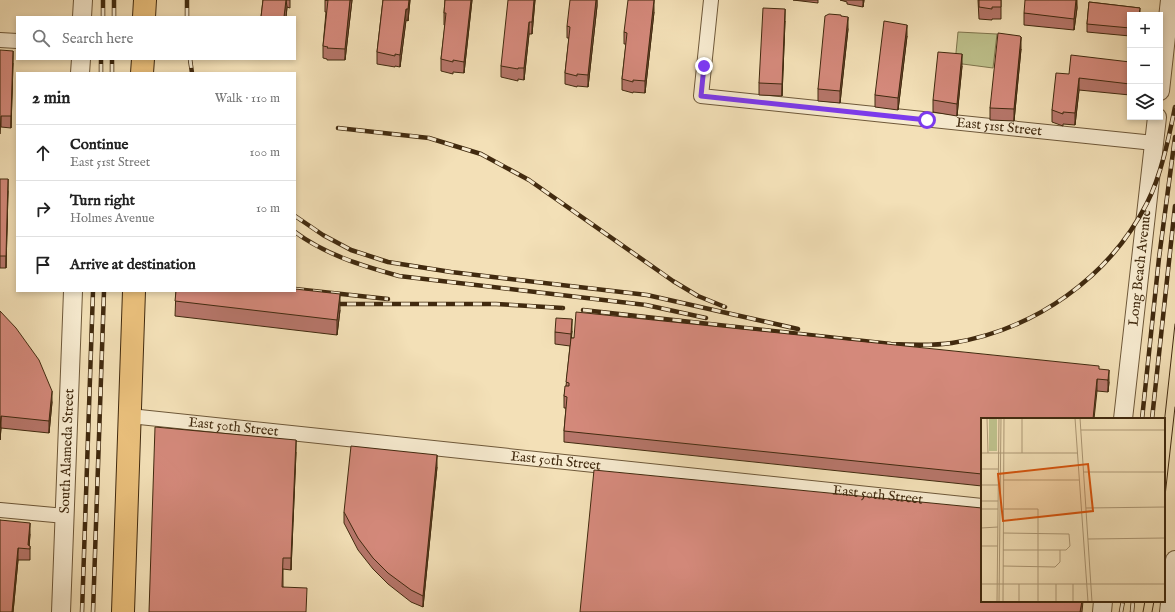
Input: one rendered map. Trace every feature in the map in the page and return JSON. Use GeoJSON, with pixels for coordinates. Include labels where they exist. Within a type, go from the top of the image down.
{"type":"FeatureCollection","features":[{"type":"Feature","properties":{"kind":"main road"},"geometry":{"type":"LineString","coordinates":[[144,16],[145,0]]}},
{"type":"Feature","properties":{"kind":"main road"},"geometry":{"type":"LineString","coordinates":[[142,72],[143,60]]}},
{"type":"Feature","properties":{"kind":"main road"},"geometry":{"type":"LineString","coordinates":[[123,612],[134,292]]}},
{"type":"Feature","properties":{"kind":"street"},"geometry":{"type":"LineString","coordinates":[[82,16],[83,0]]}},
{"type":"Feature","properties":{"kind":"street","name":"East 51st Street"},"geometry":{"type":"LineString","coordinates":[[711,0],[701,96],[1154,143]]}},
{"type":"Feature","properties":{"kind":"street"},"geometry":{"type":"LineString","coordinates":[[1161,84],[1170,0]]}},
{"type":"Feature","properties":{"kind":"street"},"geometry":{"type":"LineString","coordinates":[[0,40],[16,41]]}},
{"type":"Feature","properties":{"kind":"street"},"geometry":{"type":"LineString","coordinates":[[80,72],[81,60]]}},
{"type":"Feature","properties":{"kind":"street","name":"Long Beach Avenue"},"geometry":{"type":"LineString","coordinates":[[1123,418],[1157,120]]}},
{"type":"Feature","properties":{"kind":"street","name":"South Alameda Street"},"geometry":{"type":"LineString","coordinates":[[61,612],[72,292]]}},
{"type":"Feature","properties":{"kind":"street","name":"East 50th Street"},"geometry":{"type":"LineString","coordinates":[[130,416],[981,506]]}},
{"type":"Feature","properties":{"kind":"street"},"geometry":{"type":"LineString","coordinates":[[0,510],[65,516]]}},
{"type":"Feature","properties":{"kind":"street"},"geometry":{"type":"LineString","coordinates":[[1169,612],[1175,560]]}},
{"type":"Feature","properties":{"kind":"street"},"geometry":{"type":"LineString","coordinates":[[1102,612],[1104,602]]}},
{"type":"Feature","properties":{"kind":"green space"},"geometry":{"type":"Polygon","coordinates":[[[958,32],[997,34],[993,68],[955,63],[958,32]]]}},
{"type":"Feature","properties":{"kind":"building"},"geometry":{"type":"Polygon","coordinates":[[[263,0],[286,0],[284,16],[261,16],[263,0]]]}},
{"type":"Feature","properties":{"kind":"building"},"geometry":{"type":"Polygon","coordinates":[[[328,0],[350,0],[345,49],[327,48],[328,47],[323,46],[328,0]]]}},
{"type":"Feature","properties":{"kind":"building"},"geometry":{"type":"Polygon","coordinates":[[[383,0],[409,0],[408,9],[406,9],[400,55],[395,54],[395,56],[377,52],[383,0]]]}},
{"type":"Feature","properties":{"kind":"building"},"geometry":{"type":"Polygon","coordinates":[[[445,0],[471,0],[464,62],[453,60],[453,62],[441,59],[446,13],[444,13],[445,0]]]}},
{"type":"Feature","properties":{"kind":"building"},"geometry":{"type":"Polygon","coordinates":[[[508,0],[534,0],[532,22],[529,22],[524,68],[518,69],[501,66],[508,0]]]}},
{"type":"Feature","properties":{"kind":"building"},"geometry":{"type":"Polygon","coordinates":[[[570,0],[596,0],[588,75],[577,74],[577,76],[565,73],[570,27],[567,26],[570,0]]]}},
{"type":"Feature","properties":{"kind":"building"},"geometry":{"type":"Polygon","coordinates":[[[628,0],[654,0],[645,81],[633,80],[633,82],[622,79],[627,33],[624,32],[628,0]]]}},
{"type":"Feature","properties":{"kind":"building"},"geometry":{"type":"Polygon","coordinates":[[[979,0],[1001,0],[1001,7],[992,7],[992,9],[979,7],[979,0]]]}},
{"type":"Feature","properties":{"kind":"building"},"geometry":{"type":"Polygon","coordinates":[[[1025,0],[1076,0],[1074,19],[1024,13],[1025,0]]]}},
{"type":"Feature","properties":{"kind":"building"},"geometry":{"type":"Polygon","coordinates":[[[1089,2],[1140,8],[1139,12],[1127,12],[1127,28],[1087,24],[1089,2]]]}},
{"type":"Feature","properties":{"kind":"building"},"geometry":{"type":"Polygon","coordinates":[[[763,8],[785,9],[782,84],[759,83],[763,8]]]}},
{"type":"Feature","properties":{"kind":"building"},"geometry":{"type":"Polygon","coordinates":[[[829,14],[848,17],[840,91],[818,89],[825,16],[829,14]]]}},
{"type":"Feature","properties":{"kind":"building"},"geometry":{"type":"Polygon","coordinates":[[[884,21],[907,25],[898,98],[875,95],[884,21]]]}},
{"type":"Feature","properties":{"kind":"building"},"geometry":{"type":"Polygon","coordinates":[[[998,33],[1021,37],[1014,109],[990,108],[998,33]]]}},
{"type":"Feature","properties":{"kind":"building"},"geometry":{"type":"Polygon","coordinates":[[[0,50],[13,51],[11,116],[1,116],[0,134],[0,50]]]}},
{"type":"Feature","properties":{"kind":"building"},"geometry":{"type":"Polygon","coordinates":[[[938,52],[962,54],[957,104],[933,100],[938,52]]]}},
{"type":"Feature","properties":{"kind":"building"},"geometry":{"type":"Polygon","coordinates":[[[1071,55],[1127,62],[1127,84],[1079,78],[1075,113],[1063,112],[1063,114],[1052,110],[1056,73],[1069,74],[1071,55]]]}},
{"type":"Feature","properties":{"kind":"building"},"geometry":{"type":"Polygon","coordinates":[[[0,179],[8,179],[6,256],[0,256],[0,179]]]}},
{"type":"Feature","properties":{"kind":"building"},"geometry":{"type":"Polygon","coordinates":[[[296,289],[340,294],[337,320],[175,301],[176,292],[296,292],[296,289]]]}},
{"type":"Feature","properties":{"kind":"building"},"geometry":{"type":"Polygon","coordinates":[[[0,311],[16,328],[39,360],[52,391],[49,421],[1,416],[0,428],[0,311]]]}},
{"type":"Feature","properties":{"kind":"building"},"geometry":{"type":"Polygon","coordinates":[[[576,312],[1099,366],[1099,369],[1109,370],[1108,380],[1097,379],[1093,418],[981,418],[981,474],[564,431],[567,397],[564,396],[565,386],[569,386],[569,383],[566,382],[571,338],[574,338],[576,312]]]}},
{"type":"Feature","properties":{"kind":"building"},"geometry":{"type":"Polygon","coordinates":[[[556,318],[572,319],[571,334],[555,332],[556,318]]]}},
{"type":"Feature","properties":{"kind":"building"},"geometry":{"type":"Polygon","coordinates":[[[155,427],[296,440],[291,558],[283,558],[282,587],[307,588],[306,612],[149,612],[155,427]]]}},
{"type":"Feature","properties":{"kind":"building"},"geometry":{"type":"Polygon","coordinates":[[[351,446],[437,455],[423,596],[411,590],[388,573],[373,558],[358,538],[344,512],[351,446]]]}},
{"type":"Feature","properties":{"kind":"building"},"geometry":{"type":"Polygon","coordinates":[[[594,470],[981,508],[981,602],[1082,602],[1080,612],[580,612],[594,470]]]}},
{"type":"Feature","properties":{"kind":"building"},"geometry":{"type":"Polygon","coordinates":[[[0,520],[30,523],[28,545],[30,546],[30,549],[18,548],[12,612],[0,612],[0,520]]]}},
{"type":"Feature","properties":{"kind":"tram line"},"geometry":{"type":"LineString","coordinates":[[1165,418],[1175,324]]}},
{"type":"Feature","properties":{"kind":"tram line"},"geometry":{"type":"LineString","coordinates":[[1165,496],[1175,407]]}},
{"type":"Feature","properties":{"kind":"tram line"},"geometry":{"type":"LineString","coordinates":[[1143,612],[1145,602]]}},
{"type":"Feature","properties":{"kind":"tram line"},"geometry":{"type":"LineString","coordinates":[[1152,612],[1154,602]]}},
{"type":"Feature","properties":{"kind":"railway"},"geometry":{"type":"LineString","coordinates":[[103,0],[103,16]]}},
{"type":"Feature","properties":{"kind":"railway"},"geometry":{"type":"LineString","coordinates":[[114,0],[114,16]]}},
{"type":"Feature","properties":{"kind":"railway"},"geometry":{"type":"LineString","coordinates":[[187,0],[187,16]]}},
{"type":"Feature","properties":{"kind":"railway"},"geometry":{"type":"LineString","coordinates":[[101,60],[101,72]]}},
{"type":"Feature","properties":{"kind":"railway"},"geometry":{"type":"LineString","coordinates":[[112,60],[112,72]]}},
{"type":"Feature","properties":{"kind":"railway"},"geometry":{"type":"LineString","coordinates":[[190,60],[192,72]]}},
{"type":"Feature","properties":{"kind":"railway"},"geometry":{"type":"LineString","coordinates":[[583,310],[891,344],[922,345],[952,343],[982,336],[1012,326],[1040,313],[1066,296],[1090,277],[1112,255],[1131,230],[1147,203],[1156,181],[1164,156],[1175,107]]}},
{"type":"Feature","properties":{"kind":"railway"},"geometry":{"type":"LineString","coordinates":[[338,128],[429,138],[481,154],[529,180],[673,281],[698,296],[725,307]]}},
{"type":"Feature","properties":{"kind":"railway"},"geometry":{"type":"LineString","coordinates":[[1142,418],[1159,258],[1175,137]]}},
{"type":"Feature","properties":{"kind":"railway"},"geometry":{"type":"LineString","coordinates":[[1152,418],[1175,206]]}},
{"type":"Feature","properties":{"kind":"railway"},"geometry":{"type":"LineString","coordinates":[[296,217],[323,235],[351,250],[388,262],[451,272],[647,295],[798,329]]}},
{"type":"Feature","properties":{"kind":"railway"},"geometry":{"type":"LineString","coordinates":[[296,233],[319,247],[345,259],[399,276],[646,305],[706,318]]}},
{"type":"Feature","properties":{"kind":"railway"},"geometry":{"type":"LineString","coordinates":[[296,289],[388,299]]}},
{"type":"Feature","properties":{"kind":"railway"},"geometry":{"type":"LineString","coordinates":[[82,612],[93,292]]}},
{"type":"Feature","properties":{"kind":"railway"},"geometry":{"type":"LineString","coordinates":[[93,612],[104,292]]}},
{"type":"Feature","properties":{"kind":"railway"},"geometry":{"type":"LineString","coordinates":[[329,304],[496,304],[563,308]]}},
{"type":"Feature","properties":{"kind":"railway"},"geometry":{"type":"LineString","coordinates":[[1121,612],[1123,602]]}},
{"type":"Feature","properties":{"kind":"railway"},"geometry":{"type":"LineString","coordinates":[[1132,612],[1133,602]]}},
{"type":"Feature","properties":{"kind":"route"},"geometry":{"type":"LineString","coordinates":[[704,66],[701,96],[927,120]]}}]}
